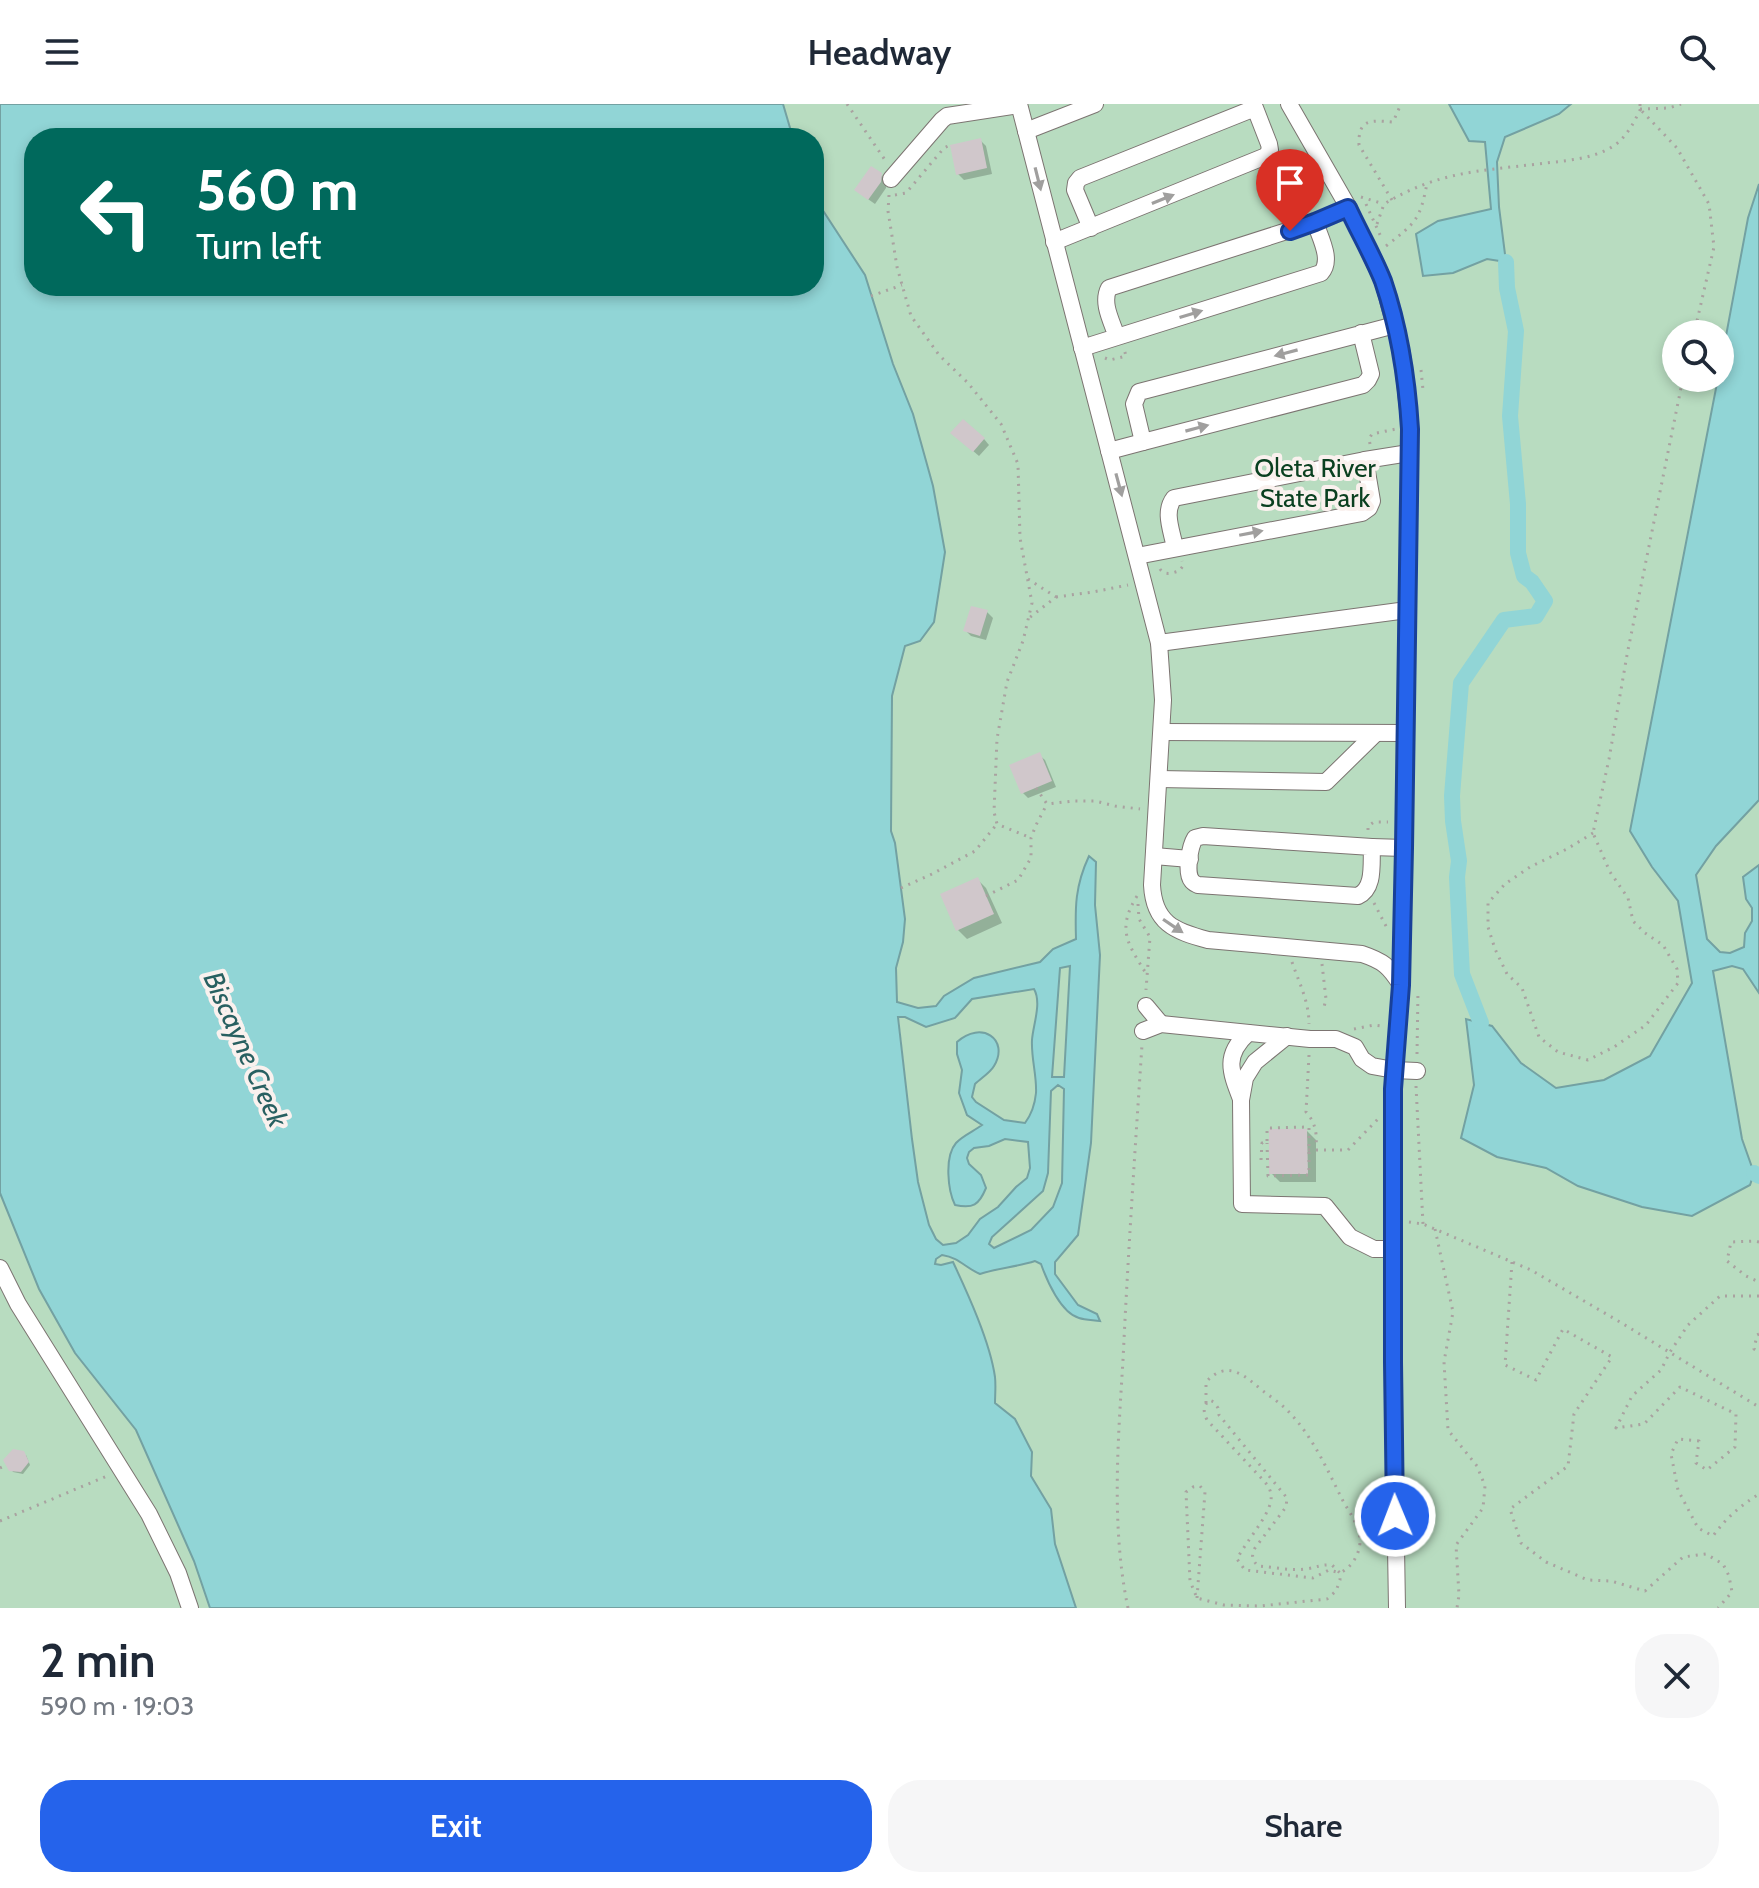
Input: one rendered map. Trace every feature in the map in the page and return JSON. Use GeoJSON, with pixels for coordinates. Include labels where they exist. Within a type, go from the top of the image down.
{"type":"FeatureCollection","features":[{"type":"Feature","properties":{"kind":"street"},"geometry":{"type":"LineString","coordinates":[[891,179],[947,116],[1019,104],[1159,643],[1163,700],[1152,898],[1162,919],[1186,935],[1208,940],[1362,955],[1386,952],[1396,945],[1402,935]]}},
{"type":"Feature","properties":{"kind":"street"},"geometry":{"type":"LineString","coordinates":[[1026,131],[1059,111],[1095,104]]}},
{"type":"Feature","properties":{"kind":"street"},"geometry":{"type":"LineString","coordinates":[[1289,104],[1347,206],[1383,281],[1402,354],[1408,402],[1404,848],[1401,985],[1393,1119],[1397,1608]]}},
{"type":"Feature","properties":{"kind":"street"},"geometry":{"type":"LineString","coordinates":[[1054,242],[1091,228],[1266,156],[1270,150],[1259,106],[1080,178],[1075,190],[1091,228]]}},
{"type":"Feature","properties":{"kind":"street"},"geometry":{"type":"LineString","coordinates":[[1117,337],[1105,300],[1109,288],[1290,231],[1347,206]]}},
{"type":"Feature","properties":{"kind":"street"},"geometry":{"type":"LineString","coordinates":[[1082,348],[1321,273],[1327,261],[1315,222]]}},
{"type":"Feature","properties":{"kind":"street"},"geometry":{"type":"LineString","coordinates":[[1143,442],[1134,404],[1139,392],[1395,325]]}},
{"type":"Feature","properties":{"kind":"street"},"geometry":{"type":"LineString","coordinates":[[1109,451],[1363,385],[1371,374],[1361,333]]}},
{"type":"Feature","properties":{"kind":"street"},"geometry":{"type":"LineString","coordinates":[[1175,548],[1168,511],[1174,498],[1409,453]]}},
{"type":"Feature","properties":{"kind":"street"},"geometry":{"type":"LineString","coordinates":[[1137,556],[1362,513],[1372,501],[1369,459]]}},
{"type":"Feature","properties":{"kind":"street"},"geometry":{"type":"LineString","coordinates":[[1159,643],[1407,610]]}},
{"type":"Feature","properties":{"kind":"street"},"geometry":{"type":"LineString","coordinates":[[1162,732],[1406,733]]}},
{"type":"Feature","properties":{"kind":"street"},"geometry":{"type":"LineString","coordinates":[[1159,779],[1326,782],[1375,734]]}},
{"type":"Feature","properties":{"kind":"street"},"geometry":{"type":"LineString","coordinates":[[1372,847],[1370,885],[1366,892],[1358,896],[1198,885],[1189,876],[1191,845],[1195,838],[1203,836],[1404,848]]}},
{"type":"Feature","properties":{"kind":"street"},"geometry":{"type":"LineString","coordinates":[[1154,856],[1190,859]]}},
{"type":"Feature","properties":{"kind":"street"},"geometry":{"type":"LineString","coordinates":[[1362,955],[1380,959],[1401,985]]}},
{"type":"Feature","properties":{"kind":"street"},"geometry":{"type":"LineString","coordinates":[[1146,1006],[1161,1024]]}},
{"type":"Feature","properties":{"kind":"street"},"geometry":{"type":"LineString","coordinates":[[1143,1031],[1161,1024],[1336,1039],[1355,1047],[1362,1059],[1372,1066],[1417,1071]]}},
{"type":"Feature","properties":{"kind":"street"},"geometry":{"type":"LineString","coordinates":[[1241,1100],[1230,1064],[1233,1049],[1248,1033]]}},
{"type":"Feature","properties":{"kind":"street"},"geometry":{"type":"LineString","coordinates":[[1287,1036],[1255,1062],[1245,1078],[1241,1100],[1242,1204],[1325,1206],[1350,1237],[1374,1249],[1393,1249]]}},
{"type":"Feature","properties":{"kind":"street"},"geometry":{"type":"LineString","coordinates":[[0,1268],[18,1304],[149,1514],[178,1573],[190,1608]]}},
{"type":"Feature","properties":{"kind":"path"},"geometry":{"type":"LineString","coordinates":[[847,104],[884,159],[891,179],[888,211],[897,267],[911,316],[939,355],[968,383],[1001,424],[1018,464],[1020,538],[1032,603],[1023,641],[1007,682],[997,739],[994,812],[997,824],[1031,838]]}},
{"type":"Feature","properties":{"kind":"path"},"geometry":{"type":"LineString","coordinates":[[1392,200],[1359,145],[1358,137],[1362,126],[1369,121],[1393,122],[1401,104]]}},
{"type":"Feature","properties":{"kind":"path"},"geometry":{"type":"LineString","coordinates":[[1641,106],[1669,108],[1681,104]]}},
{"type":"Feature","properties":{"kind":"path"},"geometry":{"type":"LineString","coordinates":[[1367,246],[1384,204],[1448,176],[1580,158],[1611,148],[1633,127],[1641,106]]}},
{"type":"Feature","properties":{"kind":"path"},"geometry":{"type":"LineString","coordinates":[[1641,106],[1677,148],[1709,204],[1714,247],[1697,320]]}},
{"type":"Feature","properties":{"kind":"path"},"geometry":{"type":"LineString","coordinates":[[1386,246],[1410,227],[1421,212],[1427,183]]}},
{"type":"Feature","properties":{"kind":"path"},"geometry":{"type":"LineString","coordinates":[[1290,231],[1282,206],[1332,188]]}},
{"type":"Feature","properties":{"kind":"path"},"geometry":{"type":"LineString","coordinates":[[1347,206],[1362,197],[1384,204]]}},
{"type":"Feature","properties":{"kind":"path"},"geometry":{"type":"LineString","coordinates":[[871,296],[902,285]]}},
{"type":"Feature","properties":{"kind":"path"},"geometry":{"type":"LineString","coordinates":[[1100,356],[1110,360],[1126,356]]}},
{"type":"Feature","properties":{"kind":"path"},"geometry":{"type":"LineString","coordinates":[[1593,833],[1530,867],[1505,884],[1488,903],[1488,927],[1495,949],[1507,974],[1522,988],[1539,1037],[1558,1052],[1588,1060],[1646,1025],[1678,983],[1677,969],[1663,945],[1633,921],[1628,898],[1610,872],[1593,833],[1680,392]]}},
{"type":"Feature","properties":{"kind":"path"},"geometry":{"type":"LineString","coordinates":[[1369,459],[1372,434],[1404,429]]}},
{"type":"Feature","properties":{"kind":"path"},"geometry":{"type":"LineString","coordinates":[[1028,579],[1056,597]]}},
{"type":"Feature","properties":{"kind":"path"},"geometry":{"type":"LineString","coordinates":[[1028,620],[1056,597],[1144,582]]}},
{"type":"Feature","properties":{"kind":"path"},"geometry":{"type":"LineString","coordinates":[[1036,788],[1047,804]]}},
{"type":"Feature","properties":{"kind":"path"},"geometry":{"type":"LineString","coordinates":[[1047,804],[1095,801],[1156,811]]}},
{"type":"Feature","properties":{"kind":"path"},"geometry":{"type":"LineString","coordinates":[[986,896],[1018,880],[1031,858],[1031,838],[1047,804]]}},
{"type":"Feature","properties":{"kind":"path"},"geometry":{"type":"LineString","coordinates":[[1372,847],[1367,838],[1368,826],[1374,822],[1399,823]]}},
{"type":"Feature","properties":{"kind":"path"},"geometry":{"type":"LineString","coordinates":[[901,888],[975,851],[997,824]]}},
{"type":"Feature","properties":{"kind":"path"},"geometry":{"type":"LineString","coordinates":[[1146,1006],[1150,937],[1139,919],[1137,896],[1128,911],[1125,925],[1127,938],[1147,975]]}},
{"type":"Feature","properties":{"kind":"path"},"geometry":{"type":"LineString","coordinates":[[1321,952],[1326,999],[1323,1011]]}},
{"type":"Feature","properties":{"kind":"path"},"geometry":{"type":"LineString","coordinates":[[1351,1030],[1374,1025],[1397,1029]]}},
{"type":"Feature","properties":{"kind":"path"},"geometry":{"type":"LineString","coordinates":[[1128,1608],[1122,1579],[1118,1502],[1119,1424],[1143,1031]]}},
{"type":"Feature","properties":{"kind":"path"},"geometry":{"type":"LineString","coordinates":[[1308,1149],[1348,1150],[1378,1119],[1393,1119]]}},
{"type":"Feature","properties":{"kind":"path"},"geometry":{"type":"LineString","coordinates":[[1309,1127],[1308,1149],[1309,1175],[1268,1176],[1267,1128],[1309,1127]]}},
{"type":"Feature","properties":{"kind":"path"},"geometry":{"type":"LineString","coordinates":[[1261,1160],[1262,1143],[1267,1143]]}},
{"type":"Feature","properties":{"kind":"path"},"geometry":{"type":"LineString","coordinates":[[1393,1219],[1423,1224],[1531,1270],[1759,1407]]}},
{"type":"Feature","properties":{"kind":"path"},"geometry":{"type":"LineString","coordinates":[[1435,1229],[1453,1312],[1444,1362],[1448,1430],[1477,1466],[1485,1486],[1483,1508],[1456,1545],[1457,1608]]}},
{"type":"Feature","properties":{"kind":"path"},"geometry":{"type":"LineString","coordinates":[[1759,1242],[1731,1242],[1727,1261],[1759,1282]]}},
{"type":"Feature","properties":{"kind":"path"},"geometry":{"type":"LineString","coordinates":[[1512,1262],[1505,1365],[1536,1380],[1563,1329],[1612,1357],[1574,1414],[1568,1466],[1510,1509],[1521,1543],[1546,1562],[1588,1580],[1611,1581],[1645,1591],[1683,1557],[1706,1554],[1723,1564],[1729,1576],[1732,1592],[1718,1608]]}},
{"type":"Feature","properties":{"kind":"path"},"geometry":{"type":"LineString","coordinates":[[1759,1296],[1720,1296],[1688,1325],[1661,1370],[1632,1396],[1616,1428],[1644,1424],[1680,1387],[1736,1414],[1735,1447],[1707,1470],[1696,1463],[1699,1441],[1678,1439],[1671,1454],[1678,1490],[1698,1528],[1713,1536],[1739,1506],[1759,1494]]}},
{"type":"Feature","properties":{"kind":"path"},"geometry":{"type":"LineString","coordinates":[[1759,1334],[1754,1349],[1759,1352]]}},
{"type":"Feature","properties":{"kind":"path"},"geometry":{"type":"LineString","coordinates":[[1239,1372],[1287,1410],[1303,1429],[1337,1486],[1360,1537],[1360,1549],[1349,1567],[1340,1573],[1329,1570],[1313,1578],[1301,1578],[1245,1570],[1240,1565],[1237,1559],[1268,1510],[1272,1498],[1264,1481],[1207,1420],[1204,1412],[1206,1382],[1212,1375],[1239,1372]]}},
{"type":"Feature","properties":{"kind":"path"},"geometry":{"type":"LineString","coordinates":[[1197,1598],[1224,1605],[1260,1606],[1327,1599],[1336,1591],[1340,1580],[1340,1573],[1332,1565],[1289,1569],[1258,1566],[1253,1561],[1252,1553],[1286,1507],[1287,1498],[1219,1415],[1214,1402],[1209,1400],[1206,1403]]}},
{"type":"Feature","properties":{"kind":"path"},"geometry":{"type":"LineString","coordinates":[[0,1468],[6,1465]]}},
{"type":"Feature","properties":{"kind":"path"},"geometry":{"type":"LineString","coordinates":[[0,1521],[122,1470]]}},
{"type":"Feature","properties":{"kind":"path"},"geometry":{"type":"LineString","coordinates":[[1200,1486],[1205,1492],[1197,1598],[1190,1581],[1186,1492],[1200,1486]]}},
{"type":"Feature","properties":{"kind":"green space","name":"Oleta River State Park"},"geometry":{"type":"Polygon","coordinates":[[[783,104],[1759,104],[1759,184],[1748,218],[1729,320],[1662,320],[1662,392],[1715,392],[1630,831],[1678,901],[1692,983],[1650,1056],[1604,1080],[1555,1088],[1521,1063],[1492,1026],[1467,1019],[1474,1085],[1461,1138],[1497,1157],[1546,1168],[1578,1186],[1642,1207],[1692,1216],[1750,1185],[1754,1173],[1742,1139],[1696,875],[1716,846],[1759,800],[1759,1608],[1076,1608],[1055,1544],[1051,1509],[1031,1476],[1032,1452],[1015,1419],[995,1403],[995,1377],[984,1337],[941,1265],[935,1265],[936,1239],[929,1225],[918,1182],[897,1002],[896,968],[905,919],[891,831],[892,696],[905,646],[920,641],[934,622],[945,552],[933,486],[913,414],[824,213],[824,128],[790,128],[783,104]]]}},
{"type":"Feature","properties":{"kind":"green space"},"geometry":{"type":"Polygon","coordinates":[[[0,1193],[39,1289],[75,1353],[136,1430],[194,1561],[210,1608],[0,1608],[0,1193]]]}},
{"type":"Feature","properties":{"kind":"water","name":"Biscayne Creek"},"geometry":{"type":"Polygon","coordinates":[[[0,104],[783,104],[790,128],[24,128],[24,296],[824,296],[824,212],[865,275],[893,364],[913,414],[933,486],[945,552],[934,622],[920,641],[905,646],[892,696],[891,831],[905,919],[896,968],[897,1002],[918,1008],[936,1006],[944,996],[974,978],[1040,962],[1053,949],[1076,939],[1078,887],[1089,856],[1096,862],[1095,905],[1100,955],[1091,1143],[1078,1235],[1055,1262],[1055,1274],[1078,1305],[1097,1314],[1100,1321],[1079,1318],[1066,1310],[1041,1264],[1035,1261],[980,1274],[942,1255],[935,1264],[953,1262],[972,1303],[992,1363],[995,1403],[1015,1419],[1032,1452],[1031,1476],[1051,1509],[1055,1544],[1076,1608],[210,1608],[194,1561],[136,1430],[75,1353],[39,1289],[0,1193],[0,104]],[[1070,966],[1060,968],[1052,1077],[1064,1077],[1070,966]],[[1034,989],[972,999],[955,1018],[926,1027],[898,1017],[918,1182],[929,1225],[943,1245],[956,1243],[968,1235],[980,1219],[998,1207],[1027,1178],[1030,1168],[1028,1142],[1005,1139],[969,1152],[969,1164],[981,1175],[986,1188],[975,1204],[955,1205],[948,1174],[952,1149],[959,1140],[982,1125],[967,1115],[959,1093],[962,1070],[957,1042],[975,1033],[983,1033],[996,1041],[998,1056],[994,1066],[975,1084],[972,1097],[976,1102],[1004,1120],[1025,1123],[1032,1109],[1036,1093],[1032,1047],[1037,1007],[1034,989]],[[1058,1085],[1051,1091],[1048,1173],[1043,1191],[992,1237],[989,1244],[994,1248],[1031,1230],[1053,1207],[1062,1183],[1064,1089],[1058,1085]]]}},
{"type":"Feature","properties":{"kind":"water"},"geometry":{"type":"Polygon","coordinates":[[[1449,104],[1571,104],[1559,114],[1505,137],[1497,162],[1506,262],[1487,259],[1453,273],[1423,276],[1416,234],[1438,221],[1491,209],[1485,142],[1469,141],[1449,104]]]}},
{"type":"Feature","properties":{"kind":"water"},"geometry":{"type":"Polygon","coordinates":[[[1759,184],[1759,800],[1716,846],[1696,875],[1707,939],[1720,952],[1730,953],[1744,947],[1745,933],[1752,921],[1752,908],[1746,899],[1743,877],[1759,865],[1759,993],[1743,969],[1732,966],[1713,971],[1742,1139],[1754,1173],[1750,1185],[1692,1216],[1642,1207],[1578,1186],[1546,1168],[1497,1157],[1461,1138],[1474,1085],[1466,1019],[1492,1026],[1521,1063],[1556,1088],[1604,1080],[1650,1056],[1692,983],[1678,901],[1630,831],[1715,392],[1734,392],[1734,320],[1729,320],[1748,218],[1759,184]]]}},
{"type":"Feature","properties":{"kind":"building"},"geometry":{"type":"Polygon","coordinates":[[[981,138],[987,168],[956,175],[950,145],[981,138]]]}},
{"type":"Feature","properties":{"kind":"building"},"geometry":{"type":"Polygon","coordinates":[[[871,166],[882,173],[881,182],[868,200],[854,190],[871,166]]]}},
{"type":"Feature","properties":{"kind":"building"},"geometry":{"type":"Polygon","coordinates":[[[963,419],[985,438],[973,452],[950,433],[963,419]]]}},
{"type":"Feature","properties":{"kind":"building"},"geometry":{"type":"Polygon","coordinates":[[[971,606],[988,610],[980,636],[963,631],[971,606]]]}},
{"type":"Feature","properties":{"kind":"building"},"geometry":{"type":"Polygon","coordinates":[[[1040,752],[1052,781],[1021,794],[1009,765],[1040,752]]]}},
{"type":"Feature","properties":{"kind":"building"},"geometry":{"type":"Polygon","coordinates":[[[978,877],[994,914],[956,931],[940,894],[978,877]]]}},
{"type":"Feature","properties":{"kind":"building"},"geometry":{"type":"Polygon","coordinates":[[[1269,1129],[1307,1129],[1308,1174],[1269,1174],[1269,1129]]]}},
{"type":"Feature","properties":{"kind":"building"},"geometry":{"type":"Polygon","coordinates":[[[13,1449],[24,1451],[29,1462],[21,1472],[9,1471],[3,1460],[13,1449]]]}},
{"type":"Feature","properties":{"kind":"waterway"},"geometry":{"type":"LineString","coordinates":[[1481,1023],[1462,974],[1457,877],[1459,861],[1452,796],[1461,683],[1504,620],[1536,616],[1545,601],[1524,576],[1518,553],[1518,504],[1510,416],[1516,331],[1507,288],[1506,262]]}},
{"type":"Feature","properties":{"kind":"waterway"},"geometry":{"type":"LineString","coordinates":[[1754,1173],[1759,1176]]}},
{"type":"Feature","properties":{"kind":"route"},"geometry":{"type":"LineString","coordinates":[[1290,231],[1348,208],[1383,281],[1402,354],[1408,402],[1404,848],[1401,985],[1393,1089],[1395,1516]]}}]}
